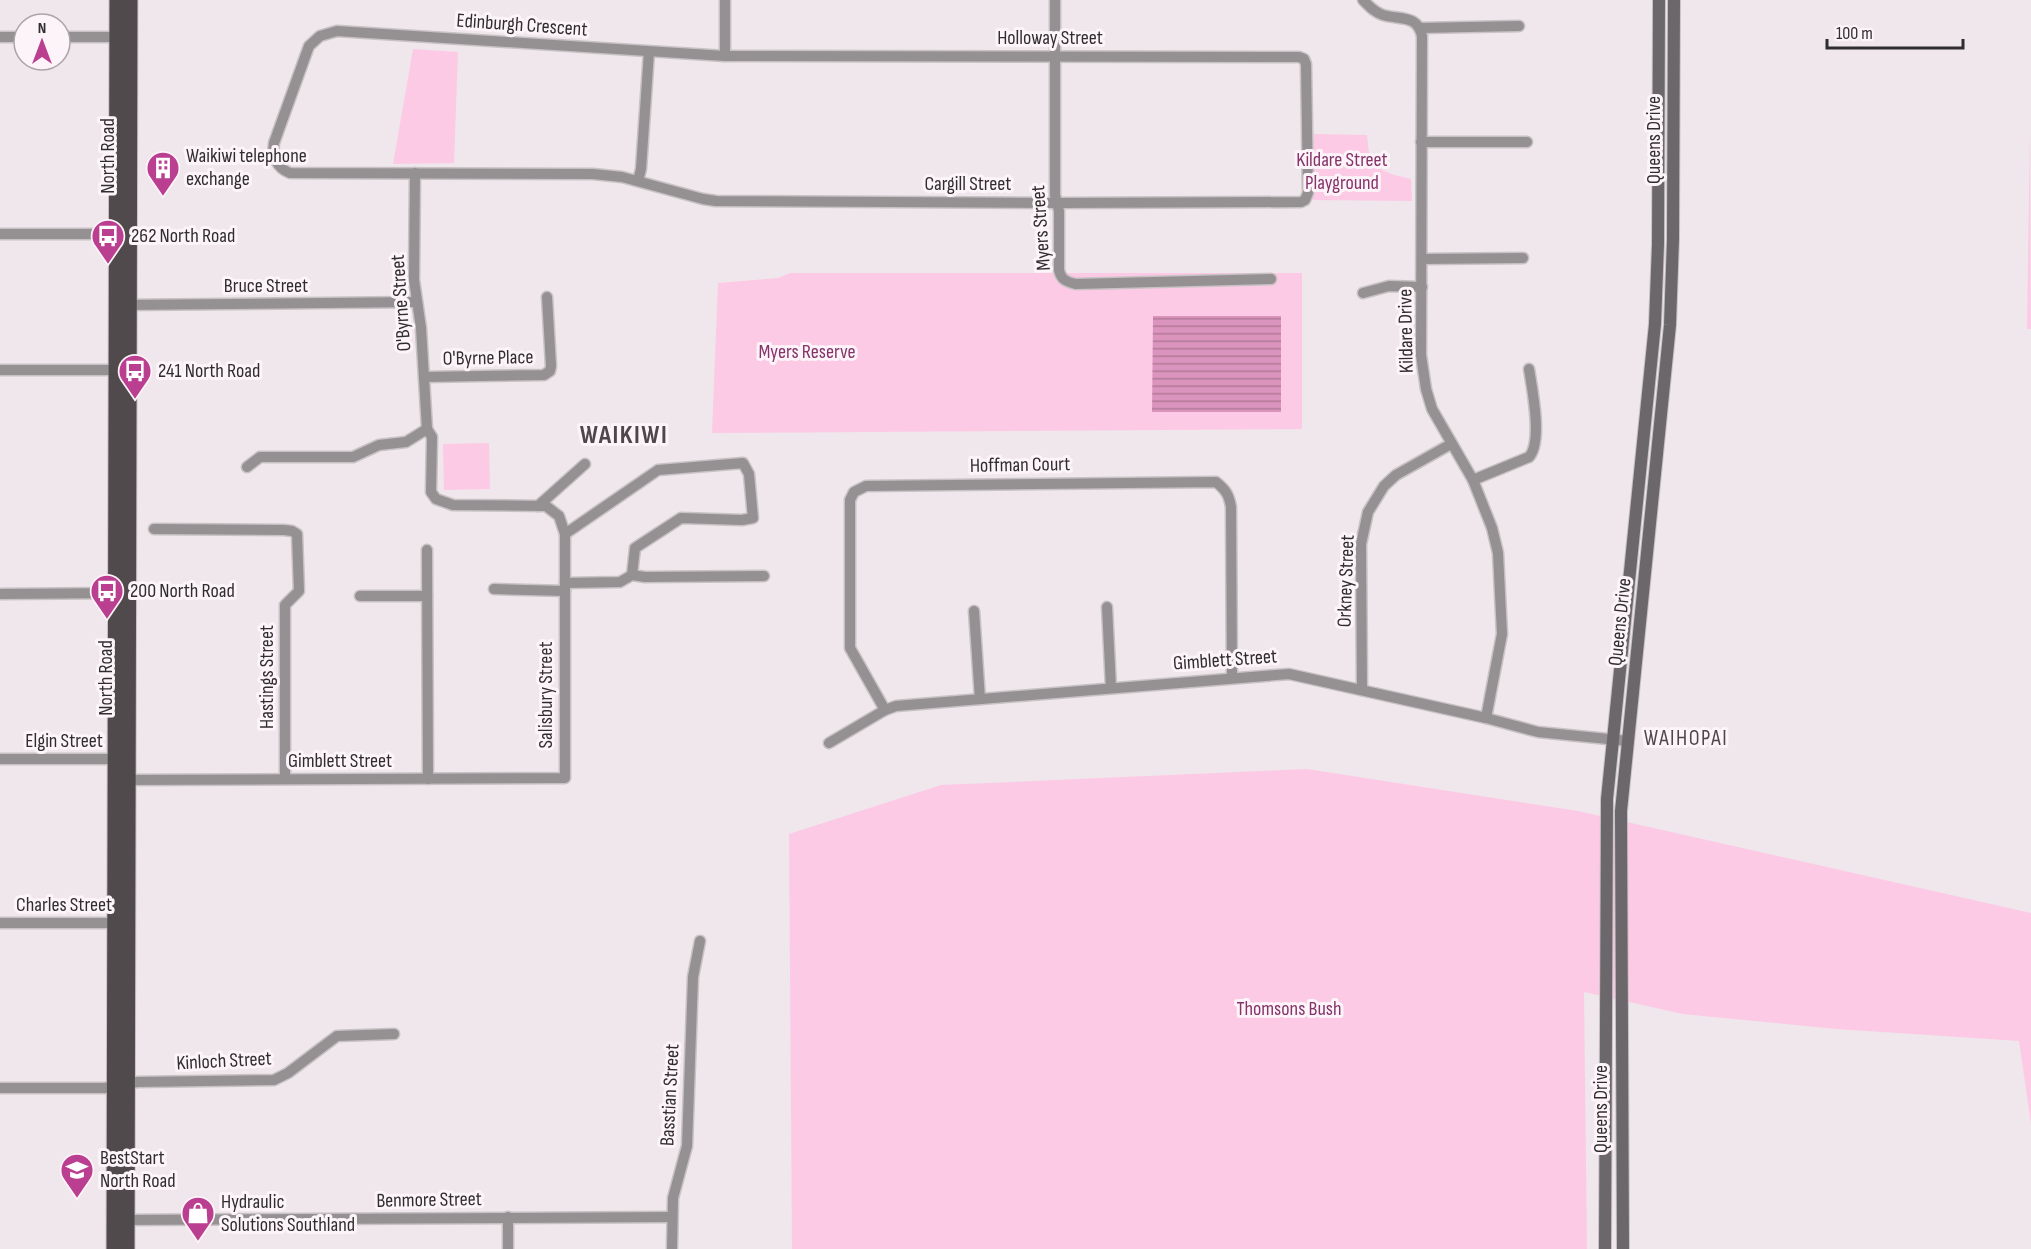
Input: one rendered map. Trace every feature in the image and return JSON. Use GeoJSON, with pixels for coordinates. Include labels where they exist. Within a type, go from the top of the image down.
{"type":"FeatureCollection","features":[{"type":"Feature","properties":{"kind":"main road","name":"North Road"},"geometry":{"type":"LineString","coordinates":[[117,0],[123,37],[121,1220],[127,1249]]}},
{"type":"Feature","properties":{"kind":"main road","name":"North Road"},"geometry":{"type":"LineString","coordinates":[[123,37],[130,0]]}},
{"type":"Feature","properties":{"kind":"main road","name":"Queens Drive"},"geometry":{"type":"LineString","coordinates":[[1605,1249],[1605,844],[1607,799],[1657,297],[1659,0]]}},
{"type":"Feature","properties":{"kind":"main road","name":"Queens Drive"},"geometry":{"type":"LineString","coordinates":[[1623,1249],[1621,811],[1672,297],[1674,0]]}},
{"type":"Feature","properties":{"kind":"main road"},"geometry":{"type":"LineString","coordinates":[[1659,42],[1674,42]]}},
{"type":"Feature","properties":{"kind":"main road"},"geometry":{"type":"LineString","coordinates":[[1657,297],[1672,297]]}},
{"type":"Feature","properties":{"kind":"main road"},"geometry":{"type":"LineString","coordinates":[[1605,1169],[1621,1169]]}},
{"type":"Feature","properties":{"kind":"main road","name":"North Road"},"geometry":{"type":"LineString","coordinates":[[114,1249],[121,1220]]}},
{"type":"Feature","properties":{"kind":"street"},"geometry":{"type":"LineString","coordinates":[[725,0],[725,56]]}},
{"type":"Feature","properties":{"kind":"street","name":"Myers Street"},"geometry":{"type":"LineString","coordinates":[[1055,0],[1056,195],[1059,270],[1062,278],[1076,284],[1271,279]]}},
{"type":"Feature","properties":{"kind":"street"},"geometry":{"type":"LineString","coordinates":[[1363,0],[1375,12],[1414,21],[1420,28],[1519,26]]}},
{"type":"Feature","properties":{"kind":"street","name":"Kildare Drive"},"geometry":{"type":"LineString","coordinates":[[1420,28],[1422,36],[1421,355],[1426,390],[1432,409],[1473,480],[1492,528],[1500,570],[1502,634],[1486,718]]}},
{"type":"Feature","properties":{"kind":"street","name":"Edinburgh Crescent"},"geometry":{"type":"LineString","coordinates":[[638,181],[593,174],[291,173],[279,167],[274,154],[274,143],[309,46],[314,40],[337,31],[649,52]]}},
{"type":"Feature","properties":{"kind":"street"},"geometry":{"type":"LineString","coordinates":[[72,37],[123,37]]}},
{"type":"Feature","properties":{"kind":"street"},"geometry":{"type":"LineString","coordinates":[[638,181],[641,169],[649,52]]}},
{"type":"Feature","properties":{"kind":"street","name":"Holloway Street"},"geometry":{"type":"LineString","coordinates":[[649,52],[725,56],[1287,57],[1304,59],[1306,64],[1308,193],[1305,200],[1301,202]]}},
{"type":"Feature","properties":{"kind":"street"},"geometry":{"type":"LineString","coordinates":[[1421,142],[1527,142]]}},
{"type":"Feature","properties":{"kind":"street","name":"O'Byrne Street"},"geometry":{"type":"LineString","coordinates":[[415,173],[414,280],[427,429],[432,438],[431,492],[436,499],[453,505],[538,506]]}},
{"type":"Feature","properties":{"kind":"street","name":"Cargill Street"},"geometry":{"type":"LineString","coordinates":[[638,181],[716,201],[1301,202]]}},
{"type":"Feature","properties":{"kind":"street"},"geometry":{"type":"LineString","coordinates":[[0,234],[123,234]]}},
{"type":"Feature","properties":{"kind":"street"},"geometry":{"type":"LineString","coordinates":[[1422,259],[1523,258]]}},
{"type":"Feature","properties":{"kind":"street"},"geometry":{"type":"LineString","coordinates":[[1363,293],[1389,286],[1422,286]]}},
{"type":"Feature","properties":{"kind":"street","name":"O'Byrne Place"},"geometry":{"type":"LineString","coordinates":[[424,377],[544,375],[550,371],[551,366],[547,297]]}},
{"type":"Feature","properties":{"kind":"street","name":"Bruce Street"},"geometry":{"type":"LineString","coordinates":[[122,305],[417,302]]}},
{"type":"Feature","properties":{"kind":"street"},"geometry":{"type":"LineString","coordinates":[[1473,480],[1529,457],[1533,453],[1534,409],[1529,369]]}},
{"type":"Feature","properties":{"kind":"street"},"geometry":{"type":"LineString","coordinates":[[0,370],[122,370]]}},
{"type":"Feature","properties":{"kind":"street"},"geometry":{"type":"LineString","coordinates":[[247,467],[260,457],[353,457],[379,445],[406,442],[427,429]]}},
{"type":"Feature","properties":{"kind":"street","name":"Orkney Street"},"geometry":{"type":"LineString","coordinates":[[1362,690],[1361,544],[1368,512],[1383,486],[1451,444]]}},
{"type":"Feature","properties":{"kind":"street"},"geometry":{"type":"LineString","coordinates":[[538,506],[546,506],[560,516],[565,534],[658,470],[743,463],[749,474],[753,518],[742,520],[681,518],[635,548],[632,575]]}},
{"type":"Feature","properties":{"kind":"street"},"geometry":{"type":"LineString","coordinates":[[538,506],[585,464]]}},
{"type":"Feature","properties":{"kind":"street","name":"Hoffman Court"},"geometry":{"type":"LineString","coordinates":[[885,710],[850,648],[850,500],[854,492],[866,486],[1216,482],[1229,495],[1231,507],[1233,678]]}},
{"type":"Feature","properties":{"kind":"street","name":"Hastings Street"},"geometry":{"type":"LineString","coordinates":[[154,529],[284,530],[297,534],[299,591],[296,597],[285,605],[285,779]]}},
{"type":"Feature","properties":{"kind":"street","name":"Salisbury Street"},"geometry":{"type":"LineString","coordinates":[[565,534],[565,778]]}},
{"type":"Feature","properties":{"kind":"street"},"geometry":{"type":"LineString","coordinates":[[427,550],[428,779]]}},
{"type":"Feature","properties":{"kind":"street"},"geometry":{"type":"LineString","coordinates":[[494,589],[565,587],[620,582],[632,575],[645,578],[765,576]]}},
{"type":"Feature","properties":{"kind":"street"},"geometry":{"type":"LineString","coordinates":[[0,594],[121,593]]}},
{"type":"Feature","properties":{"kind":"street"},"geometry":{"type":"LineString","coordinates":[[360,596],[427,596]]}},
{"type":"Feature","properties":{"kind":"street"},"geometry":{"type":"LineString","coordinates":[[1107,607],[1111,688]]}},
{"type":"Feature","properties":{"kind":"street"},"geometry":{"type":"LineString","coordinates":[[974,611],[980,699]]}},
{"type":"Feature","properties":{"kind":"street","name":"Gimblett Street"},"geometry":{"type":"LineString","coordinates":[[829,743],[885,710],[907,705],[1289,674],[1486,718],[1538,732],[1628,741]]}},
{"type":"Feature","properties":{"kind":"street","name":"Elgin Street"},"geometry":{"type":"LineString","coordinates":[[0,759],[121,759]]}},
{"type":"Feature","properties":{"kind":"street","name":"Gimblett Street"},"geometry":{"type":"LineString","coordinates":[[121,780],[565,778]]}},
{"type":"Feature","properties":{"kind":"street","name":"Charles Street"},"geometry":{"type":"LineString","coordinates":[[0,923],[121,923]]}},
{"type":"Feature","properties":{"kind":"street","name":"Basstian Street"},"geometry":{"type":"LineString","coordinates":[[672,1249],[675,1185],[687,1146],[693,977],[700,941]]}},
{"type":"Feature","properties":{"kind":"street","name":"Kinloch Street"},"geometry":{"type":"LineString","coordinates":[[0,1088],[105,1088],[137,1082],[274,1080],[288,1073],[337,1036],[394,1034]]}},
{"type":"Feature","properties":{"kind":"street"},"geometry":{"type":"LineString","coordinates":[[508,1217],[508,1249]]}},
{"type":"Feature","properties":{"kind":"street","name":"Benmore Street"},"geometry":{"type":"LineString","coordinates":[[121,1220],[672,1217]]}},
{"type":"Feature","properties":{"kind":"green space"},"geometry":{"type":"Polygon","coordinates":[[[413,49],[458,52],[454,163],[393,164],[413,49]]]}},
{"type":"Feature","properties":{"kind":"green space"},"geometry":{"type":"Polygon","coordinates":[[[2030,128],[2031,329],[2027,329],[2030,128]]]}},
{"type":"Feature","properties":{"kind":"green space","name":"Kildare Street Playground"},"geometry":{"type":"Polygon","coordinates":[[[1314,134],[1367,135],[1370,164],[1391,174],[1411,179],[1412,201],[1313,200],[1314,134]]]}},
{"type":"Feature","properties":{"kind":"green space","name":"Myers Reserve"},"geometry":{"type":"Polygon","coordinates":[[[790,273],[1302,273],[1302,429],[712,433],[718,283],[778,278],[790,273]]]}},
{"type":"Feature","properties":{"kind":"green space"},"geometry":{"type":"Polygon","coordinates":[[[489,443],[490,489],[444,490],[443,444],[489,443]]]}},
{"type":"Feature","properties":{"kind":"green space","name":"Thomsons Bush"},"geometry":{"type":"Polygon","coordinates":[[[1307,769],[1578,811],[2031,913],[2031,1124],[2019,1041],[1836,1029],[1683,1014],[1584,992],[1587,1249],[792,1249],[789,834],[941,785],[1307,769]]]}},
{"type":"Feature","properties":{"kind":"shaded area"},"geometry":{"type":"Polygon","coordinates":[[[1153,316],[1281,316],[1281,412],[1152,412],[1153,316]]]}},
{"type":"Feature","properties":{"kind":"place","name":"Waikiwi telephone exchange"},"geometry":{"type":"Point","coordinates":[163,197]}},
{"type":"Feature","properties":{"kind":"place","name":"262 North Road"},"geometry":{"type":"Point","coordinates":[108,265]}},
{"type":"Feature","properties":{"kind":"place","name":"241 North Road"},"geometry":{"type":"Point","coordinates":[135,400]}},
{"type":"Feature","properties":{"kind":"place","name":"200 North Road"},"geometry":{"type":"Point","coordinates":[107,620]}},
{"type":"Feature","properties":{"kind":"place","name":"BestStart North Road"},"geometry":{"type":"Point","coordinates":[77,1199]}},
{"type":"Feature","properties":{"kind":"place","name":"Hydraulic Solutions Southland"},"geometry":{"type":"Point","coordinates":[198,1242]}},
{"type":"Feature","properties":{"kind":"district","name":"WAIKIWI"},"geometry":{"type":"Point","coordinates":[624,435]}},
{"type":"Feature","properties":{"kind":"district","name":"WAIHOPAI"},"geometry":{"type":"Point","coordinates":[1686,738]}}]}
